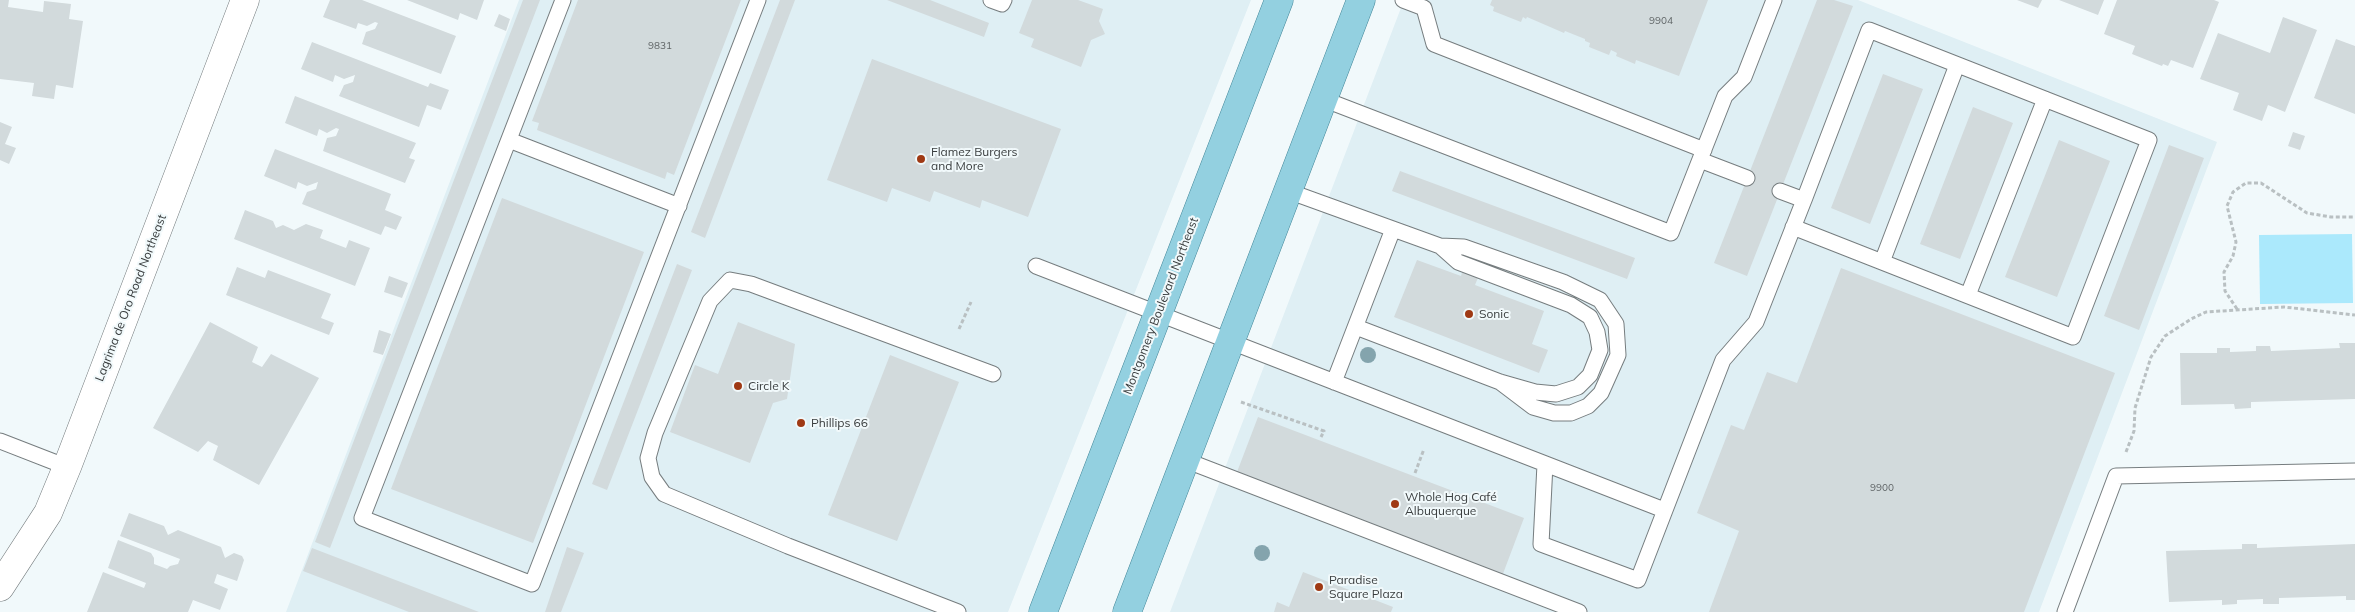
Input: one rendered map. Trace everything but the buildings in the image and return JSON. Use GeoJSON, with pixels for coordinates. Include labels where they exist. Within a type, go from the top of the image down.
{"type":"FeatureCollection","features":[{"type":"Feature","properties":{"kind":"main road","name":"Montgomery Boulevard Northeast"},"geometry":{"type":"LineString","coordinates":[[1043,612],[1279,0]]}},
{"type":"Feature","properties":{"kind":"main road"},"geometry":{"type":"LineString","coordinates":[[1128,612],[1361,0]]}},
{"type":"Feature","properties":{"kind":"street","name":"Lagrima de Oro Road Northeast"},"geometry":{"type":"LineString","coordinates":[[0,587],[48,513],[244,0]]}},
{"type":"Feature","properties":{"kind":"lane"},"geometry":{"type":"LineString","coordinates":[[563,0],[362,518],[532,584],[758,0]]}},
{"type":"Feature","properties":{"kind":"lane"},"geometry":{"type":"LineString","coordinates":[[991,0],[1002,4],[1004,0]]}},
{"type":"Feature","properties":{"kind":"lane"},"geometry":{"type":"LineString","coordinates":[[1403,0],[1426,4],[1434,44],[1702,155],[1747,178]]}},
{"type":"Feature","properties":{"kind":"lane"},"geometry":{"type":"LineString","coordinates":[[1323,99],[1671,233],[1725,96],[1744,76],[1774,0]]}},
{"type":"Feature","properties":{"kind":"lane"},"geometry":{"type":"LineString","coordinates":[[1545,464],[1541,544],[1638,580],[1723,360],[1756,322],[1793,227],[1804,200],[1870,30],[2149,140],[2073,337],[1793,227]]}},
{"type":"Feature","properties":{"kind":"lane"},"geometry":{"type":"LineString","coordinates":[[1882,262],[1957,65]]}},
{"type":"Feature","properties":{"kind":"lane"},"geometry":{"type":"LineString","coordinates":[[1968,295],[2045,99]]}},
{"type":"Feature","properties":{"kind":"lane"},"geometry":{"type":"LineString","coordinates":[[509,140],[678,206]]}},
{"type":"Feature","properties":{"kind":"lane"},"geometry":{"type":"LineString","coordinates":[[1288,190],[1440,246],[1464,246],[1563,282],[1600,300],[1616,324],[1618,355],[1602,393],[1588,406],[1571,413],[1554,413],[1533,407],[1500,382]]}},
{"type":"Feature","properties":{"kind":"lane"},"geometry":{"type":"LineString","coordinates":[[1780,192],[1804,200]]}},
{"type":"Feature","properties":{"kind":"lane"},"geometry":{"type":"LineString","coordinates":[[1334,382],[1393,229]]}},
{"type":"Feature","properties":{"kind":"lane"},"geometry":{"type":"LineString","coordinates":[[1356,326],[1500,382],[1535,392],[1556,394],[1578,387],[1590,375],[1600,350],[1597,332],[1590,317],[1571,305],[1458,262],[1440,246]]}},
{"type":"Feature","properties":{"kind":"lane"},"geometry":{"type":"LineString","coordinates":[[1036,266],[1664,510]]}},
{"type":"Feature","properties":{"kind":"lane"},"geometry":{"type":"LineString","coordinates":[[958,612],[788,546],[664,494],[652,477],[648,458],[655,433],[710,301],[730,280],[760,287],[993,374]]}},
{"type":"Feature","properties":{"kind":"lane"},"geometry":{"type":"LineString","coordinates":[[0,441],[67,467]]}},
{"type":"Feature","properties":{"kind":"lane"},"geometry":{"type":"LineString","coordinates":[[1185,460],[1579,612]]}},
{"type":"Feature","properties":{"kind":"lane"},"geometry":{"type":"LineString","coordinates":[[2065,612],[2116,476],[2355,471]]}},
{"type":"Feature","properties":{"kind":"path"},"geometry":{"type":"LineString","coordinates":[[2237,309],[2224,291],[2224,272],[2233,256],[2236,242],[2227,206],[2233,192],[2246,183],[2261,183],[2307,213],[2331,217],[2355,217]]}},
{"type":"Feature","properties":{"kind":"path"},"geometry":{"type":"LineString","coordinates":[[959,329],[971,302]]}},
{"type":"Feature","properties":{"kind":"path"},"geometry":{"type":"LineString","coordinates":[[2116,476],[2134,431],[2135,408],[2150,357],[2165,336],[2191,319],[2206,312],[2284,307],[2355,316]]}},
{"type":"Feature","properties":{"kind":"path"},"geometry":{"type":"LineString","coordinates":[[1240,402],[1324,431],[1322,437]]}},
{"type":"Feature","properties":{"kind":"path"},"geometry":{"type":"LineString","coordinates":[[1415,473],[1424,449]]}},
{"type":"Feature","properties":{"kind":"shaded area"},"geometry":{"type":"Polygon","coordinates":[[[519,0],[1251,0],[1008,612],[286,612],[519,0]]]}},
{"type":"Feature","properties":{"kind":"shaded area"},"geometry":{"type":"Polygon","coordinates":[[[1404,0],[1858,0],[2217,142],[2039,612],[1170,612],[1404,0]]]}},
{"type":"Feature","properties":{"kind":"shaded area"},"geometry":{"type":"Polygon","coordinates":[[[2352,234],[2353,303],[2260,304],[2259,235],[2352,234]]]}},
{"type":"Feature","properties":{"kind":"place","name":"Flamez Burgers and More"},"geometry":{"type":"Point","coordinates":[921,159]}},
{"type":"Feature","properties":{"kind":"place","name":"Sonic"},"geometry":{"type":"Point","coordinates":[1469,314]}},
{"type":"Feature","properties":{"kind":"place","name":"Circle K"},"geometry":{"type":"Point","coordinates":[738,386]}},
{"type":"Feature","properties":{"kind":"place","name":"Phillips 66"},"geometry":{"type":"Point","coordinates":[801,423]}},
{"type":"Feature","properties":{"kind":"place","name":"Whole Hog Café Albuquerque"},"geometry":{"type":"Point","coordinates":[1395,504]}},
{"type":"Feature","properties":{"kind":"place","name":"Paradise Square Plaza"},"geometry":{"type":"Point","coordinates":[1319,587]}}]}
